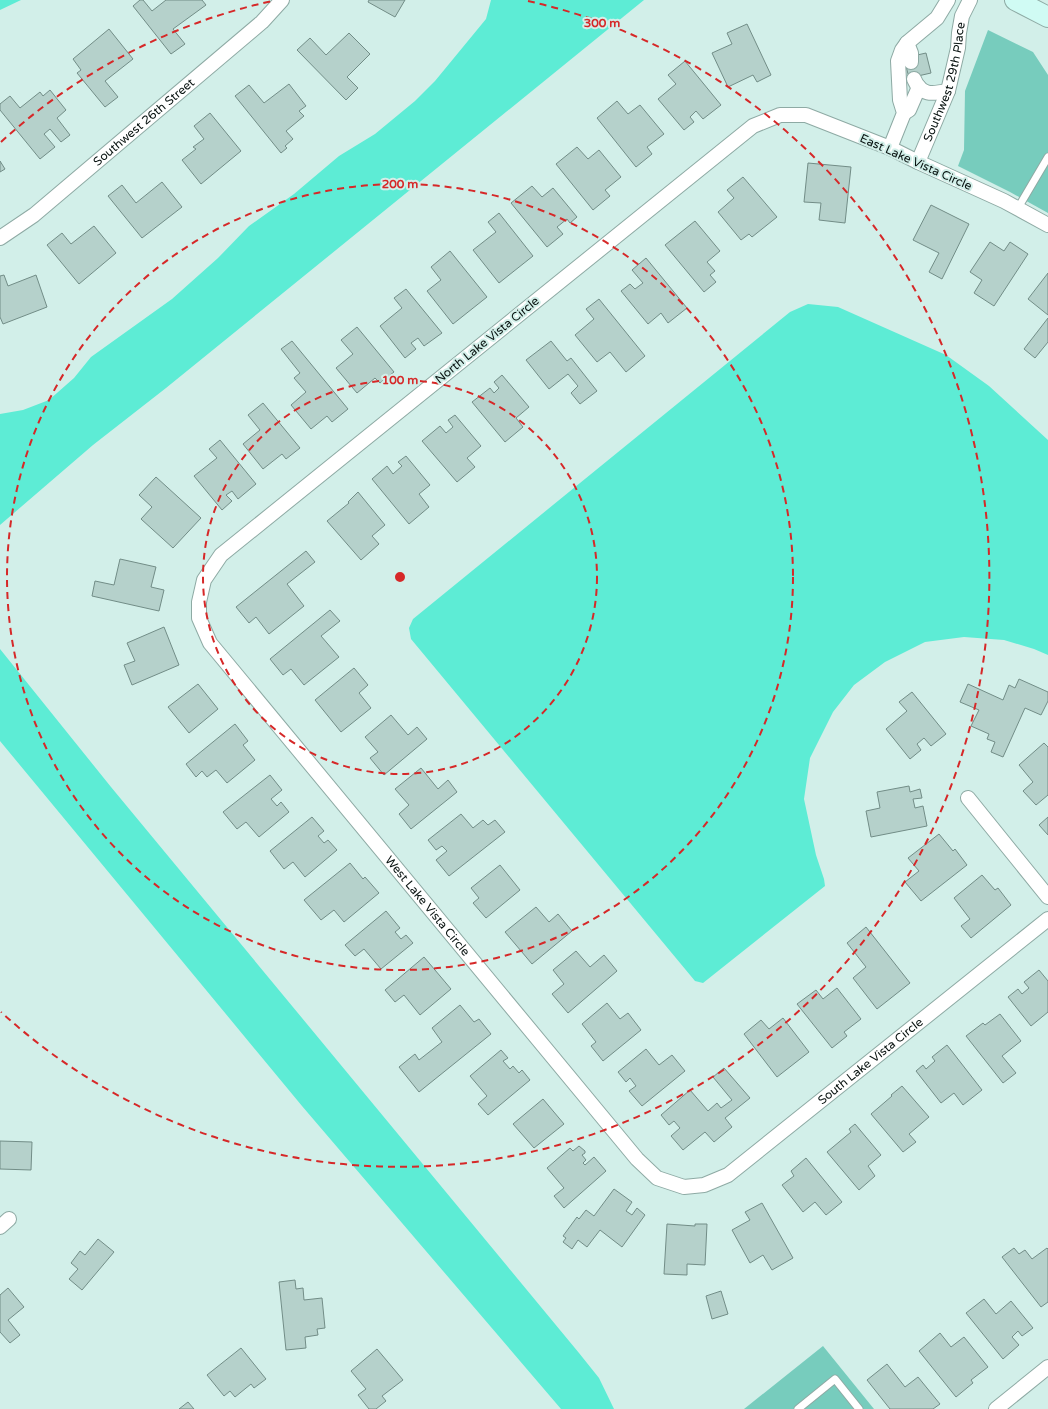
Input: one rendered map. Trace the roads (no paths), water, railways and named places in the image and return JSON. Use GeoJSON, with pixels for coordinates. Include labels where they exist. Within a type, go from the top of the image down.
{"type":"FeatureCollection","features":[{"type":"Feature","properties":{"kind":"main road"},"geometry":{"type":"LineString","coordinates":[[1015,0],[1048,17]]}},
{"type":"Feature","properties":{"kind":"street","name":"Southwest 26th Street"},"geometry":{"type":"LineString","coordinates":[[0,238],[34,215],[262,22],[282,0]]}},
{"type":"Feature","properties":{"kind":"street","name":"Southwest 29th Place"},"geometry":{"type":"LineString","coordinates":[[904,113],[900,100],[898,62],[902,50],[907,43],[937,18],[948,0]]}},
{"type":"Feature","properties":{"kind":"street","name":"Southwest 29th Place"},"geometry":{"type":"LineString","coordinates":[[918,162],[948,91],[958,48],[962,16],[970,0]]}},
{"type":"Feature","properties":{"kind":"street"},"geometry":{"type":"LineString","coordinates":[[907,43],[911,53],[911,62]]}},
{"type":"Feature","properties":{"kind":"street","name":"Southwest 29th Place"},"geometry":{"type":"LineString","coordinates":[[890,148],[904,113],[909,110],[916,83],[928,93],[934,94],[948,91]]}},
{"type":"Feature","properties":{"kind":"street","name":"East Lake Vista Circle"},"geometry":{"type":"LineString","coordinates":[[780,115],[806,115],[890,148],[1004,201],[1048,225]]}},
{"type":"Feature","properties":{"kind":"street","name":"North Lake Vista Circle"},"geometry":{"type":"LineString","coordinates":[[199,602],[204,580],[221,555],[753,126],[780,115]]}},
{"type":"Feature","properties":{"kind":"street","name":"West Lake Vista Circle"},"geometry":{"type":"LineString","coordinates":[[199,602],[199,618],[210,643],[632,1153],[657,1178],[684,1187]]}},
{"type":"Feature","properties":{"kind":"street"},"geometry":{"type":"LineString","coordinates":[[968,798],[1048,897]]}},
{"type":"Feature","properties":{"kind":"street","name":"South Lake Vista Circle"},"geometry":{"type":"LineString","coordinates":[[684,1187],[704,1185],[728,1175],[1048,919]]}},
{"type":"Feature","properties":{"kind":"street"},"geometry":{"type":"LineString","coordinates":[[996,1409],[1048,1367]]}},
{"type":"Feature","properties":{"kind":"lane"},"geometry":{"type":"LineString","coordinates":[[1018,208],[1048,157]]}},
{"type":"Feature","properties":{"kind":"lane"},"geometry":{"type":"LineString","coordinates":[[798,1409],[835,1379],[859,1409]]}}]}
